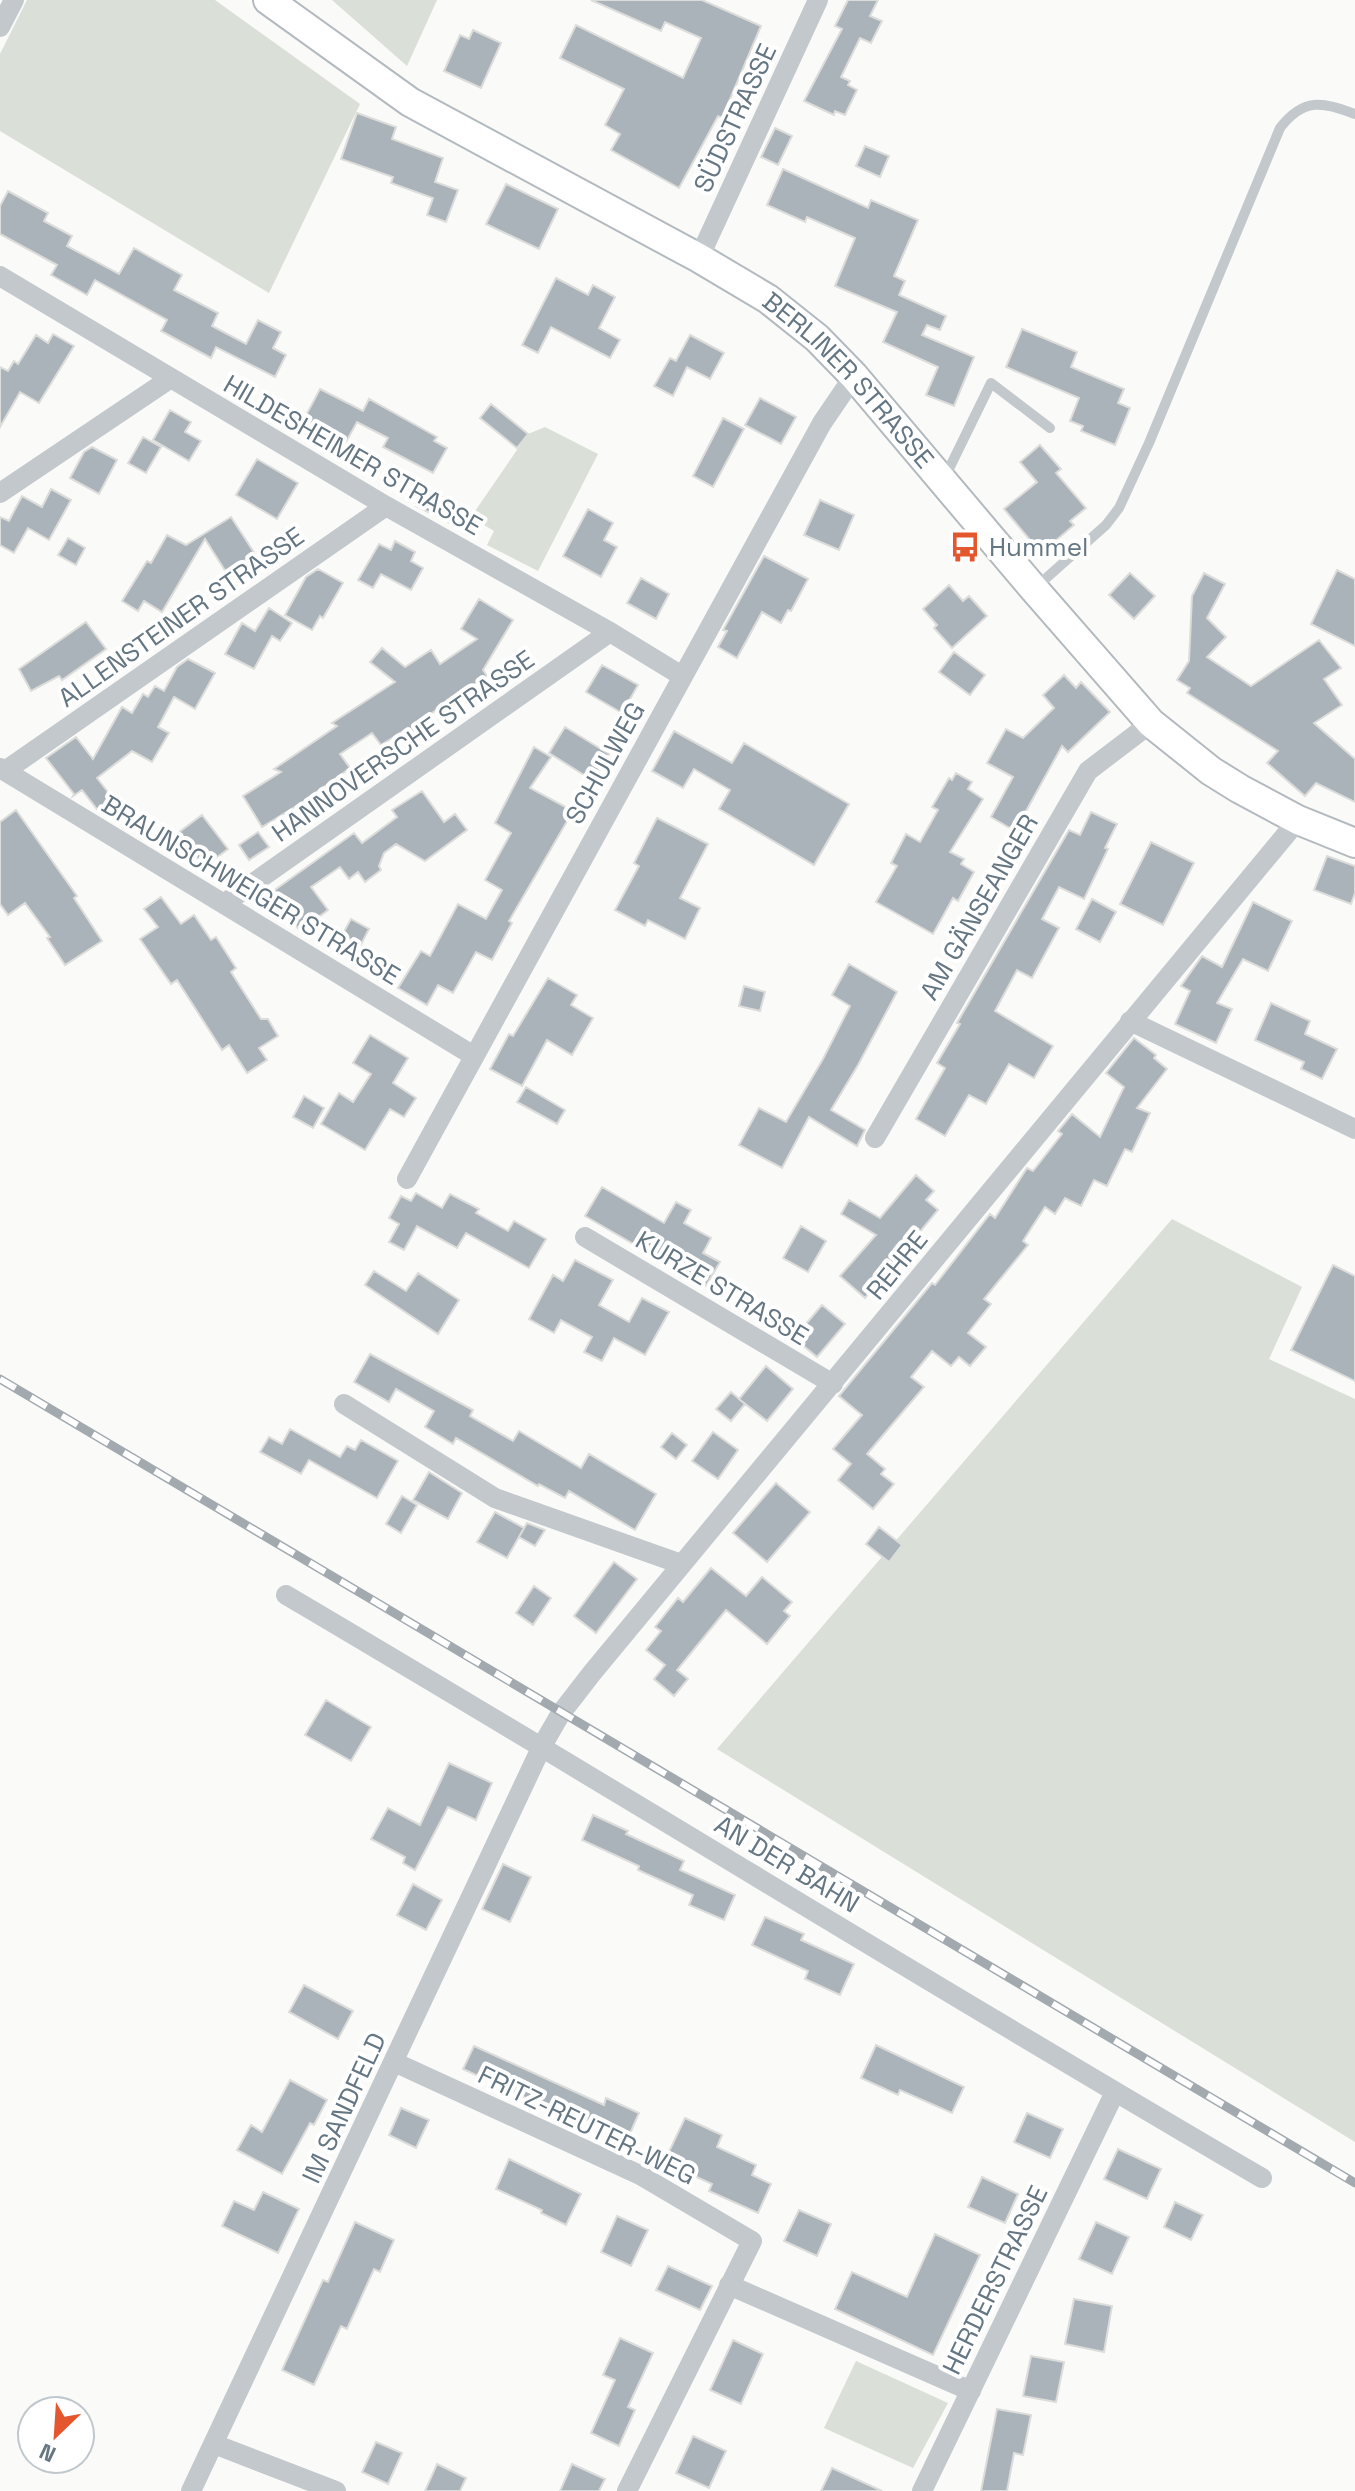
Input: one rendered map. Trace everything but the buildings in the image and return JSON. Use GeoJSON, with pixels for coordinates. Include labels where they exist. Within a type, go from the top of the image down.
{"type":"FeatureCollection","features":[{"type":"Feature","properties":{"kind":"main road","name":"BERLINER STRASSE"},"geometry":{"type":"LineString","coordinates":[[268,0],[410,102],[699,258],[768,299],[817,338],[854,376],[1151,723],[1211,771],[1298,820],[1355,843]]}},
{"type":"Feature","properties":{"kind":"street"},"geometry":{"type":"LineString","coordinates":[[0,27],[14,0]]}},
{"type":"Feature","properties":{"kind":"street","name":"SÜDSTRASSE"},"geometry":{"type":"LineString","coordinates":[[699,258],[818,0]]}},
{"type":"Feature","properties":{"kind":"street","name":"HILDESHEIMER STRASSE"},"geometry":{"type":"LineString","coordinates":[[0,276],[386,506],[682,676]]}},
{"type":"Feature","properties":{"kind":"street","name":"SCHULWEG"},"geometry":{"type":"LineString","coordinates":[[407,1179],[822,423],[854,376]]}},
{"type":"Feature","properties":{"kind":"street"},"geometry":{"type":"LineString","coordinates":[[0,493],[171,378]]}},
{"type":"Feature","properties":{"kind":"street","name":"ALLENSTEINER STRASSE"},"geometry":{"type":"LineString","coordinates":[[2,770],[386,506]]}},
{"type":"Feature","properties":{"kind":"street","name":"HANNOVERSCHE STRASSE"},"geometry":{"type":"LineString","coordinates":[[225,903],[610,632]]}},
{"type":"Feature","properties":{"kind":"street","name":"AM GÄNSEANGER"},"geometry":{"type":"LineString","coordinates":[[875,1138],[1088,771],[1151,723]]}},
{"type":"Feature","properties":{"kind":"street","name":"BRAUNSCHWEIGER STRASSE"},"geometry":{"type":"LineString","coordinates":[[2,770],[474,1056]]}},
{"type":"Feature","properties":{"kind":"street","name":"REHRE"},"geometry":{"type":"LineString","coordinates":[[542,1746],[561,1713],[681,1564],[1298,820]]}},
{"type":"Feature","properties":{"kind":"street"},"geometry":{"type":"LineString","coordinates":[[1130,1021],[1355,1129]]}},
{"type":"Feature","properties":{"kind":"street","name":"KURZE STRASSE"},"geometry":{"type":"LineString","coordinates":[[585,1237],[833,1384]]}},
{"type":"Feature","properties":{"kind":"street"},"geometry":{"type":"LineString","coordinates":[[344,1404],[495,1498],[681,1564]]}},
{"type":"Feature","properties":{"kind":"street","name":"AN DER BAHN"},"geometry":{"type":"LineString","coordinates":[[286,1595],[1262,2178]]}},
{"type":"Feature","properties":{"kind":"street","name":"IM SANDFELD"},"geometry":{"type":"LineString","coordinates":[[191,2491],[542,1746]]}},
{"type":"Feature","properties":{"kind":"street","name":"FRITZ-REUTER-WEG"},"geometry":{"type":"LineString","coordinates":[[394,2062],[640,2175],[752,2241],[627,2491]]}},
{"type":"Feature","properties":{"kind":"street","name":"HERDERSTRASSE"},"geometry":{"type":"LineString","coordinates":[[922,2491],[1115,2092]]}},
{"type":"Feature","properties":{"kind":"street"},"geometry":{"type":"LineString","coordinates":[[729,2285],[971,2391]]}},
{"type":"Feature","properties":{"kind":"street"},"geometry":{"type":"LineString","coordinates":[[214,2444],[336,2491]]}},
{"type":"Feature","properties":{"kind":"lane"},"geometry":{"type":"LineString","coordinates":[[1034,589],[1106,525],[1119,508],[1280,128],[1293,113],[1306,106],[1327,104],[1355,114]]}},
{"type":"Feature","properties":{"kind":"lane"},"geometry":{"type":"LineString","coordinates":[[943,481],[991,383],[1050,428]]}},
{"type":"Feature","properties":{"kind":"shaded area"},"geometry":{"type":"Polygon","coordinates":[[[27,0],[215,0],[360,104],[269,293],[0,131],[0,54],[27,0]]]}},
{"type":"Feature","properties":{"kind":"shaded area"},"geometry":{"type":"Polygon","coordinates":[[[332,0],[437,0],[407,66],[332,0]]]}},
{"type":"Feature","properties":{"kind":"shaded area"},"geometry":{"type":"Polygon","coordinates":[[[545,427],[598,454],[538,571],[487,545],[494,531],[471,517],[528,434],[545,427]]]}},
{"type":"Feature","properties":{"kind":"shaded area"},"geometry":{"type":"Polygon","coordinates":[[[1172,1219],[1302,1287],[1269,1359],[1355,1399],[1355,2142],[717,1749],[1172,1219]]]}},
{"type":"Feature","properties":{"kind":"shaded area"},"geometry":{"type":"Polygon","coordinates":[[[856,2361],[948,2403],[913,2468],[824,2428],[856,2361]]]}},
{"type":"Feature","properties":{"kind":"railway"},"geometry":{"type":"LineString","coordinates":[[0,1379],[1355,2183]]}},
{"type":"Feature","properties":{"kind":"place","name":"Hummel"},"geometry":{"type":"Point","coordinates":[965,547]}}]}
